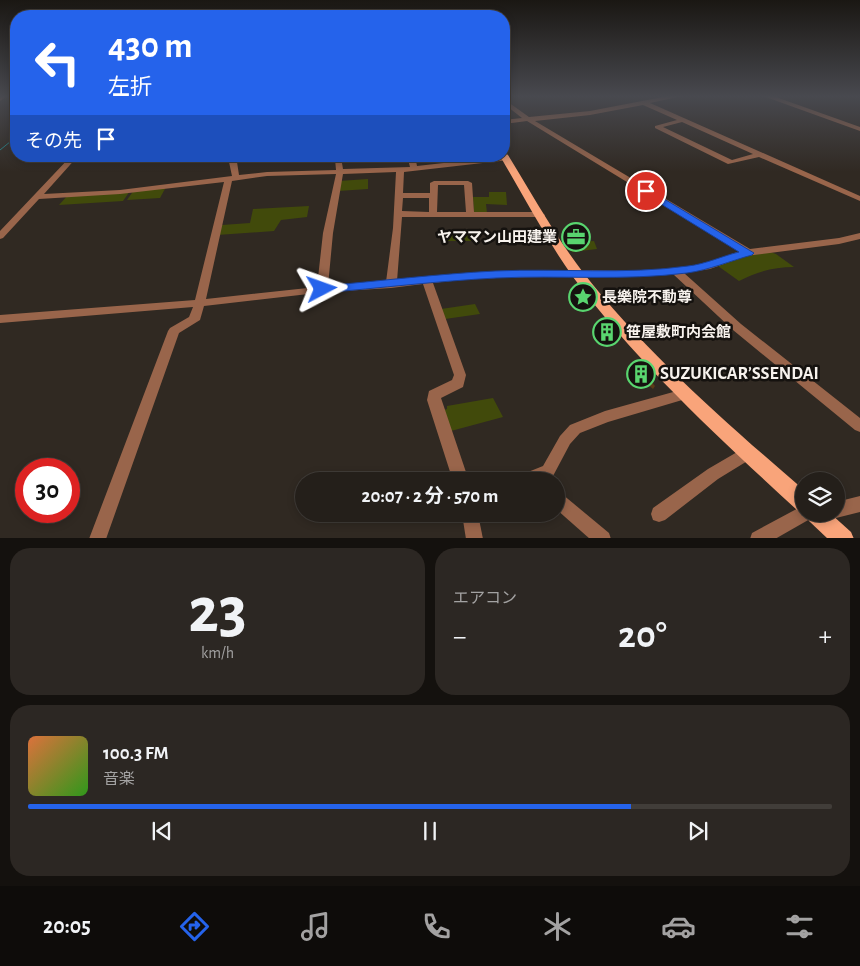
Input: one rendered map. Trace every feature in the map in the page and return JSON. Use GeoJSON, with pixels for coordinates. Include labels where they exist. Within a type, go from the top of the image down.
{"type":"FeatureCollection","features":[{"type":"Feature","properties":{"kind":"main road"},"geometry":{"type":"LineString","coordinates":[[509,162],[578,273],[627,333],[684,394],[795,495]]}},
{"type":"Feature","properties":{"kind":"main road"},"geometry":{"type":"LineString","coordinates":[[829,522],[844,538]]}},
{"type":"Feature","properties":{"kind":"street"},"geometry":{"type":"LineString","coordinates":[[531,121],[749,253]]}},
{"type":"Feature","properties":{"kind":"street"},"geometry":{"type":"LineString","coordinates":[[679,121],[657,126],[731,162],[760,154]]}},
{"type":"Feature","properties":{"kind":"street"},"geometry":{"type":"LineString","coordinates":[[686,121],[860,199]]}},
{"type":"Feature","properties":{"kind":"street"},"geometry":{"type":"LineString","coordinates":[[838,121],[860,129]]}},
{"type":"Feature","properties":{"kind":"street"},"geometry":{"type":"LineString","coordinates":[[0,236],[69,162]]}},
{"type":"Feature","properties":{"kind":"street"},"geometry":{"type":"LineString","coordinates":[[98,538],[174,331],[193,320],[205,283],[232,178],[233,162]]}},
{"type":"Feature","properties":{"kind":"street"},"geometry":{"type":"LineString","coordinates":[[318,290],[340,172],[338,162]]}},
{"type":"Feature","properties":{"kind":"street"},"geometry":{"type":"LineString","coordinates":[[412,162],[414,168]]}},
{"type":"Feature","properties":{"kind":"street"},"geometry":{"type":"LineString","coordinates":[[37,197],[120,192],[278,173],[400,170],[460,162]]}},
{"type":"Feature","properties":{"kind":"street"},"geometry":{"type":"LineString","coordinates":[[391,285],[400,170]]}},
{"type":"Feature","properties":{"kind":"street"},"geometry":{"type":"LineString","coordinates":[[432,214],[434,183],[468,183],[470,214]]}},
{"type":"Feature","properties":{"kind":"street"},"geometry":{"type":"LineString","coordinates":[[399,195],[434,196]]}},
{"type":"Feature","properties":{"kind":"street"},"geometry":{"type":"LineString","coordinates":[[398,214],[541,215]]}},
{"type":"Feature","properties":{"kind":"street"},"geometry":{"type":"LineString","coordinates":[[0,319],[199,303],[318,290],[495,275],[634,274],[675,271],[706,266],[726,258],[749,253],[839,241],[860,236]]}},
{"type":"Feature","properties":{"kind":"street"},"geometry":{"type":"LineString","coordinates":[[675,271],[738,327],[860,426]]}},
{"type":"Feature","properties":{"kind":"street"},"geometry":{"type":"LineString","coordinates":[[426,281],[460,375],[458,384],[434,395],[458,472]]}},
{"type":"Feature","properties":{"kind":"street"},"geometry":{"type":"LineString","coordinates":[[548,472],[566,440],[575,429],[605,417],[684,394]]}},
{"type":"Feature","properties":{"kind":"street"},"geometry":{"type":"LineString","coordinates":[[659,514],[713,474],[744,456]]}},
{"type":"Feature","properties":{"kind":"street"},"geometry":{"type":"LineString","coordinates":[[845,508],[860,504]]}},
{"type":"Feature","properties":{"kind":"street"},"geometry":{"type":"LineString","coordinates":[[565,506],[603,538]]}},
{"type":"Feature","properties":{"kind":"street"},"geometry":{"type":"LineString","coordinates":[[472,522],[475,538]]}},
{"type":"Feature","properties":{"kind":"street"},"geometry":{"type":"LineString","coordinates":[[758,538],[801,522]]}},
{"type":"Feature","properties":{"kind":"green space"},"geometry":{"type":"Polygon","coordinates":[[[368,179],[368,189],[338,191],[339,181],[368,179]]]}},
{"type":"Feature","properties":{"kind":"green space"},"geometry":{"type":"Polygon","coordinates":[[[166,187],[160,198],[127,200],[134,190],[166,187]]]}},
{"type":"Feature","properties":{"kind":"green space"},"geometry":{"type":"Polygon","coordinates":[[[130,191],[123,201],[59,205],[68,195],[130,191]]]}},
{"type":"Feature","properties":{"kind":"green space"},"geometry":{"type":"Polygon","coordinates":[[[489,192],[506,192],[507,205],[486,204],[487,213],[474,212],[473,197],[489,197],[489,192]]]}},
{"type":"Feature","properties":{"kind":"green space"},"geometry":{"type":"Polygon","coordinates":[[[309,206],[307,217],[281,220],[274,231],[217,235],[222,225],[250,223],[253,209],[309,206]]]}},
{"type":"Feature","properties":{"kind":"green space"},"geometry":{"type":"Polygon","coordinates":[[[444,232],[471,233],[471,241],[444,241],[444,232]]]}},
{"type":"Feature","properties":{"kind":"green space"},"geometry":{"type":"Polygon","coordinates":[[[594,241],[597,249],[572,252],[567,243],[594,241]]]}},
{"type":"Feature","properties":{"kind":"green space"},"geometry":{"type":"Polygon","coordinates":[[[770,252],[794,267],[765,271],[739,281],[718,266],[736,258],[770,252]]]}},
{"type":"Feature","properties":{"kind":"green space"},"geometry":{"type":"Polygon","coordinates":[[[475,304],[480,314],[445,319],[441,309],[475,304]]]}},
{"type":"Feature","properties":{"kind":"green space"},"geometry":{"type":"Polygon","coordinates":[[[493,398],[503,417],[451,431],[444,410],[447,409],[447,406],[493,398]]]}},
{"type":"Feature","properties":{"kind":"building"},"geometry":{"type":"Polygon","coordinates":[[[639,288],[647,296],[632,300],[628,295],[632,294],[628,291],[639,288]]]}},
{"type":"Feature","properties":{"kind":"building","name":"笹屋敷町内会館"},"geometry":{"type":"Polygon","coordinates":[[[603,324],[618,338],[610,340],[596,327],[603,324]]]}},
{"type":"Feature","properties":{"kind":"building"},"geometry":{"type":"Polygon","coordinates":[[[640,369],[655,386],[653,389],[639,377],[635,370],[640,369]]]}},
{"type":"Feature","properties":{"kind":"waterway"},"geometry":{"type":"LineString","coordinates":[[0,150],[10,142]]}},
{"type":"Feature","properties":{"kind":"place","name":"ヤママン山田建業"},"geometry":{"type":"Point","coordinates":[576,237]}},
{"type":"Feature","properties":{"kind":"place","name":"長樂院不動尊"},"geometry":{"type":"Point","coordinates":[583,297]}},
{"type":"Feature","properties":{"kind":"place","name":"笹屋敷町内会館"},"geometry":{"type":"Point","coordinates":[607,332]}},
{"type":"Feature","properties":{"kind":"place","name":"SUZUKICAR’SSENDAI"},"geometry":{"type":"Point","coordinates":[641,374]}},
{"type":"Feature","properties":{"kind":"route"},"geometry":{"type":"LineString","coordinates":[[322,289],[391,285],[457,277],[495,275],[634,274],[687,270],[749,253],[646,191]]}}]}
